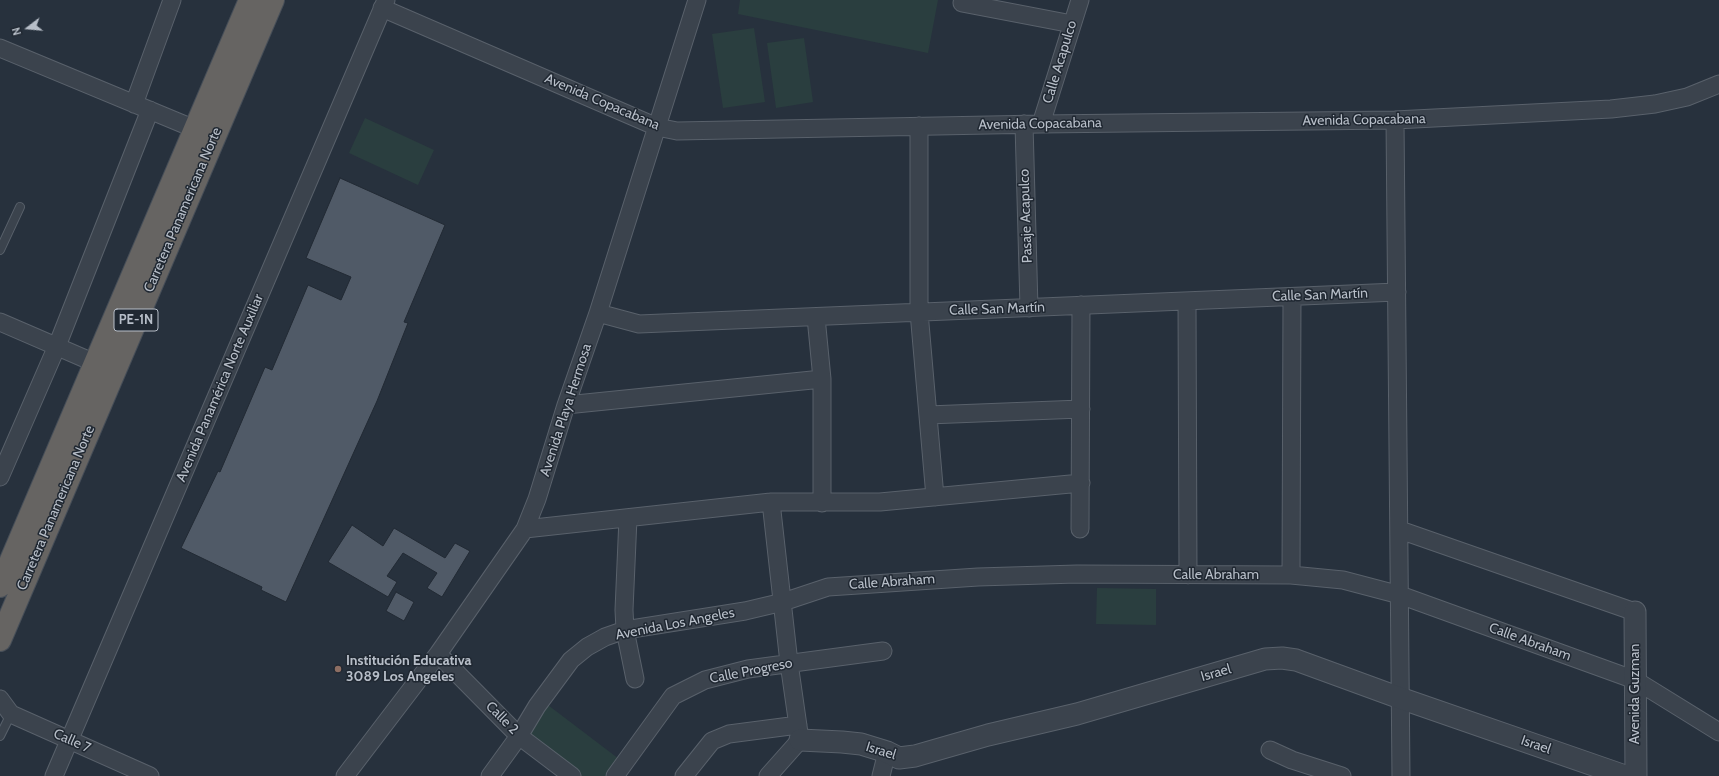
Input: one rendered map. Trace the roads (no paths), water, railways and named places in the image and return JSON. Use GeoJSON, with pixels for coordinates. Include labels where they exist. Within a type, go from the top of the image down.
{"type":"FeatureCollection","features":[{"type":"Feature","properties":{"kind":"highway","name":"Carretera Panamericana Norte"},"geometry":{"type":"LineString","coordinates":[[0,586],[250,0]]}},
{"type":"Feature","properties":{"kind":"highway","name":"Carretera Panamericana Norte"},"geometry":{"type":"LineString","coordinates":[[0,640],[273,0]]}},
{"type":"Feature","properties":{"kind":"street"},"geometry":{"type":"LineString","coordinates":[[134,104],[172,0]]}},
{"type":"Feature","properties":{"kind":"street","name":"Avenida Playa Hermosa"},"geometry":{"type":"LineString","coordinates":[[345,776],[438,654],[526,529],[537,499],[566,405],[598,313],[697,0]]}},
{"type":"Feature","properties":{"kind":"street","name":"Calle Acapulco"},"geometry":{"type":"LineString","coordinates":[[1041,124],[1080,0]]}},
{"type":"Feature","properties":{"kind":"street"},"geometry":{"type":"LineString","coordinates":[[962,3],[1072,24]]}},
{"type":"Feature","properties":{"kind":"street","name":"Avenida Copacabana"},"geometry":{"type":"LineString","coordinates":[[384,4],[658,127],[677,131],[1024,124],[1395,120],[1612,110],[1655,104],[1687,97],[1719,84]]}},
{"type":"Feature","properties":{"kind":"street","name":"Avenida Panamérica Norte Auxiliar"},"geometry":{"type":"LineString","coordinates":[[54,776],[384,4]]}},
{"type":"Feature","properties":{"kind":"street"},"geometry":{"type":"LineString","coordinates":[[0,48],[195,129]]}},
{"type":"Feature","properties":{"kind":"street"},"geometry":{"type":"LineString","coordinates":[[0,476],[57,346],[150,110]]}},
{"type":"Feature","properties":{"kind":"street"},"geometry":{"type":"LineString","coordinates":[[1395,120],[1400,530],[1401,776]]}},
{"type":"Feature","properties":{"kind":"street","name":"Pasaje Acapulco"},"geometry":{"type":"LineString","coordinates":[[1024,124],[1029,308]]}},
{"type":"Feature","properties":{"kind":"street"},"geometry":{"type":"LineString","coordinates":[[920,126],[919,312],[935,497]]}},
{"type":"Feature","properties":{"kind":"street","name":"Calle San Martín"},"geometry":{"type":"LineString","coordinates":[[598,313],[640,324],[1397,292]]}},
{"type":"Feature","properties":{"kind":"street"},"geometry":{"type":"LineString","coordinates":[[1291,575],[1292,297]]}},
{"type":"Feature","properties":{"kind":"street"},"geometry":{"type":"LineString","coordinates":[[1188,301],[1188,574]]}},
{"type":"Feature","properties":{"kind":"street"},"geometry":{"type":"LineString","coordinates":[[1080,529],[1081,305]]}},
{"type":"Feature","properties":{"kind":"street"},"geometry":{"type":"LineString","coordinates":[[816,316],[822,379],[822,503]]}},
{"type":"Feature","properties":{"kind":"street"},"geometry":{"type":"LineString","coordinates":[[0,322],[95,363]]}},
{"type":"Feature","properties":{"kind":"street"},"geometry":{"type":"LineString","coordinates":[[566,405],[822,379]]}},
{"type":"Feature","properties":{"kind":"street"},"geometry":{"type":"LineString","coordinates":[[928,415],[1080,409]]}},
{"type":"Feature","properties":{"kind":"street"},"geometry":{"type":"LineString","coordinates":[[526,529],[771,502],[880,502],[1080,483]]}},
{"type":"Feature","properties":{"kind":"street"},"geometry":{"type":"LineString","coordinates":[[768,776],[799,732],[789,663],[771,502]]}},
{"type":"Feature","properties":{"kind":"street"},"geometry":{"type":"LineString","coordinates":[[628,518],[624,630],[635,679]]}},
{"type":"Feature","properties":{"kind":"street"},"geometry":{"type":"LineString","coordinates":[[1400,530],[1635,612]]}},
{"type":"Feature","properties":{"kind":"street","name":"Calle Abraham"},"geometry":{"type":"LineString","coordinates":[[783,602],[828,587],[880,582],[978,577],[1077,574],[1188,574],[1291,575],[1343,580],[1400,596],[1635,680],[1719,732]]}},
{"type":"Feature","properties":{"kind":"street","name":"Avenida Los Angeles"},"geometry":{"type":"LineString","coordinates":[[490,776],[519,736],[537,706],[571,660],[587,647],[605,637],[624,630],[745,611],[783,602]]}},
{"type":"Feature","properties":{"kind":"street","name":"Avenida Guzman"},"geometry":{"type":"LineString","coordinates":[[1635,612],[1636,776]]}},
{"type":"Feature","properties":{"kind":"street","name":"Calle Progreso"},"geometry":{"type":"LineString","coordinates":[[615,776],[674,696],[705,680],[748,669],[882,651]]}},
{"type":"Feature","properties":{"kind":"street","name":"Calle 2"},"geometry":{"type":"LineString","coordinates":[[438,654],[519,736],[572,776]]}},
{"type":"Feature","properties":{"kind":"street","name":"Israel"},"geometry":{"type":"LineString","coordinates":[[799,732],[887,752],[900,758],[915,756],[988,735],[1078,714],[1265,659],[1282,658],[1296,660],[1400,698],[1625,776]]}},
{"type":"Feature","properties":{"kind":"street","name":"Calle 7"},"geometry":{"type":"LineString","coordinates":[[0,699],[11,714],[150,776]]}},
{"type":"Feature","properties":{"kind":"street"},"geometry":{"type":"LineString","coordinates":[[684,776],[712,741],[729,734],[799,732]]}},
{"type":"Feature","properties":{"kind":"street"},"geometry":{"type":"LineString","coordinates":[[1270,750],[1292,760],[1342,776]]}},
{"type":"Feature","properties":{"kind":"street"},"geometry":{"type":"LineString","coordinates":[[881,776],[887,752]]}},
{"type":"Feature","properties":{"kind":"lane"},"geometry":{"type":"LineString","coordinates":[[0,250],[20,207]]}},
{"type":"Feature","properties":{"kind":"lane"},"geometry":{"type":"LineString","coordinates":[[0,736],[11,714]]}},
{"type":"Feature","properties":{"kind":"place","name":"Institución Educativa 3089 Los Angeles"},"geometry":{"type":"Point","coordinates":[338,669]}}]}
